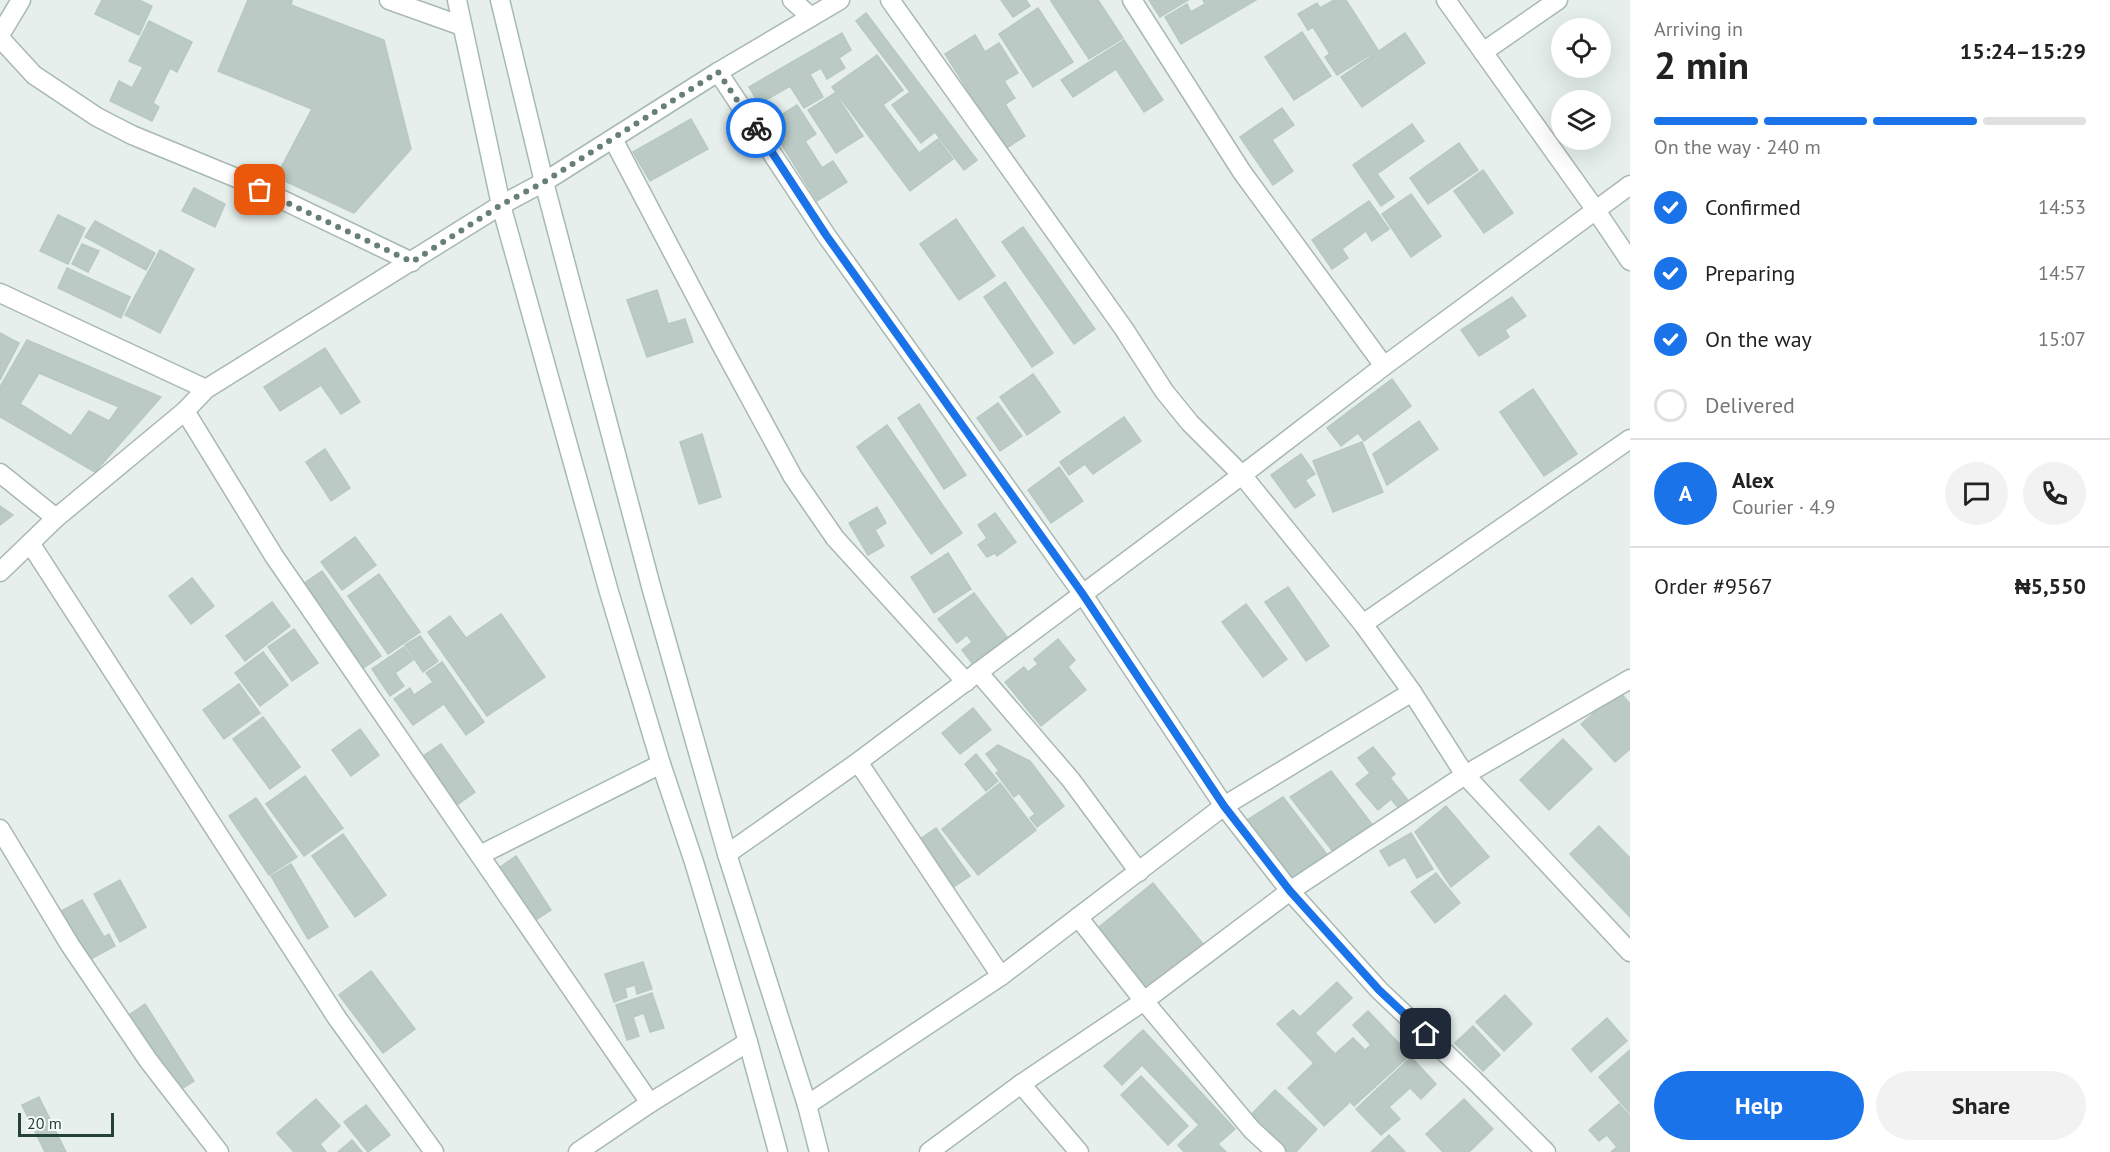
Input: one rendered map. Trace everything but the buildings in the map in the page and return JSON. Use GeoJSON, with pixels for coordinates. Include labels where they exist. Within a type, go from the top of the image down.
{"type":"FeatureCollection","features":[{"type":"Feature","properties":{"kind":"street"},"geometry":{"type":"LineString","coordinates":[[21,0],[0,37],[34,75],[97,117],[132,135],[239,179],[412,262]]}},
{"type":"Feature","properties":{"kind":"street"},"geometry":{"type":"LineString","coordinates":[[389,0],[462,26]]}},
{"type":"Feature","properties":{"kind":"street"},"geometry":{"type":"LineString","coordinates":[[457,0],[501,205],[609,592],[661,764],[694,862],[778,1152]]}},
{"type":"Feature","properties":{"kind":"street"},"geometry":{"type":"LineString","coordinates":[[500,0],[544,182],[652,590],[727,854],[807,1105],[819,1152]]}},
{"type":"Feature","properties":{"kind":"street"},"geometry":{"type":"LineString","coordinates":[[792,0],[811,17]]}},
{"type":"Feature","properties":{"kind":"street"},"geometry":{"type":"LineString","coordinates":[[0,572],[56,518],[185,411],[206,389],[501,205],[544,182],[718,72],[840,0]]}},
{"type":"Feature","properties":{"kind":"street"},"geometry":{"type":"LineString","coordinates":[[890,0],[1124,329],[1164,391],[1190,423],[1242,475],[1363,624],[1412,692],[1466,775],[1630,952]]}},
{"type":"Feature","properties":{"kind":"street"},"geometry":{"type":"LineString","coordinates":[[1132,0],[1242,172],[1384,366]]}},
{"type":"Feature","properties":{"kind":"street"},"geometry":{"type":"LineString","coordinates":[[1446,0],[1595,208],[1630,261]]}},
{"type":"Feature","properties":{"kind":"street"},"geometry":{"type":"LineString","coordinates":[[1483,52],[1558,0]]}},
{"type":"Feature","properties":{"kind":"street"},"geometry":{"type":"LineString","coordinates":[[718,72],[826,235],[1082,593],[1224,806],[1290,891],[1379,990],[1546,1152]]}},
{"type":"Feature","properties":{"kind":"street"},"geometry":{"type":"LineString","coordinates":[[613,139],[793,477],[835,538],[1071,780],[1139,872]]}},
{"type":"Feature","properties":{"kind":"street"},"geometry":{"type":"LineString","coordinates":[[727,854],[858,762],[1595,208],[1630,185]]}},
{"type":"Feature","properties":{"kind":"street"},"geometry":{"type":"LineString","coordinates":[[0,293],[206,389]]}},
{"type":"Feature","properties":{"kind":"street"},"geometry":{"type":"LineString","coordinates":[[185,411],[274,556],[650,1103]]}},
{"type":"Feature","properties":{"kind":"street"},"geometry":{"type":"LineString","coordinates":[[1363,624],[1630,438]]}},
{"type":"Feature","properties":{"kind":"street"},"geometry":{"type":"LineString","coordinates":[[0,473],[56,518]]}},
{"type":"Feature","properties":{"kind":"street"},"geometry":{"type":"LineString","coordinates":[[30,543],[337,1018],[434,1152]]}},
{"type":"Feature","properties":{"kind":"street"},"geometry":{"type":"LineString","coordinates":[[929,1152],[1021,1084],[1144,1001],[1290,891],[1466,775],[1630,680]]}},
{"type":"Feature","properties":{"kind":"street"},"geometry":{"type":"LineString","coordinates":[[807,1105],[1001,976],[1224,806],[1412,692]]}},
{"type":"Feature","properties":{"kind":"street"},"geometry":{"type":"LineString","coordinates":[[858,762],[1001,976]]}},
{"type":"Feature","properties":{"kind":"street"},"geometry":{"type":"LineString","coordinates":[[480,855],[661,764]]}},
{"type":"Feature","properties":{"kind":"street"},"geometry":{"type":"LineString","coordinates":[[0,829],[70,945],[148,1060],[219,1152]]}},
{"type":"Feature","properties":{"kind":"street"},"geometry":{"type":"LineString","coordinates":[[1078,917],[1144,1001],[1252,1130],[1276,1152]]}},
{"type":"Feature","properties":{"kind":"street"},"geometry":{"type":"LineString","coordinates":[[578,1152],[650,1103],[748,1042]]}},
{"type":"Feature","properties":{"kind":"street"},"geometry":{"type":"LineString","coordinates":[[1021,1084],[1079,1152]]}},
{"type":"Feature","properties":{"kind":"way so far"},"geometry":{"type":"LineString","coordinates":[[260,190],[412,262],[718,72],[756,128]]}},
{"type":"Feature","properties":{"kind":"route"},"geometry":{"type":"LineString","coordinates":[[756,128],[826,235],[1082,593],[1224,806],[1290,891],[1379,990],[1426,1034]]}}]}
